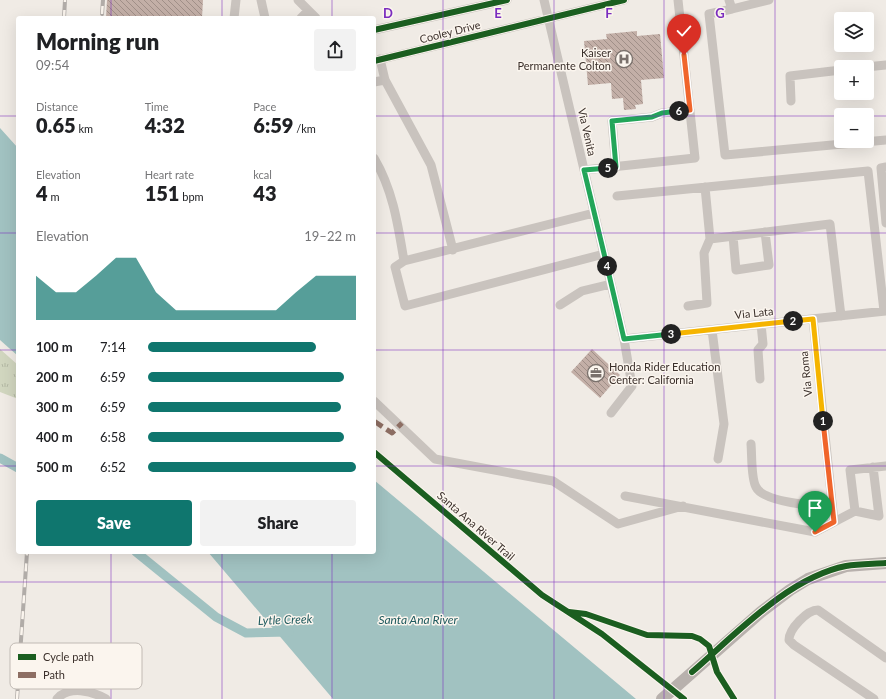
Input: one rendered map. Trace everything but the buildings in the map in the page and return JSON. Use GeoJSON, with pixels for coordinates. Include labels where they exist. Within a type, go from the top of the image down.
{"type":"FeatureCollection","features":[{"type":"Feature","properties":{"kind":"main road"},"geometry":{"type":"LineString","coordinates":[[662,699],[761,612],[790,590],[808,579],[846,566],[886,563]]}},
{"type":"Feature","properties":{"kind":"street"},"geometry":{"type":"LineString","coordinates":[[234,16],[236,0]]}},
{"type":"Feature","properties":{"kind":"street"},"geometry":{"type":"LineString","coordinates":[[261,0],[265,16]]}},
{"type":"Feature","properties":{"kind":"street"},"geometry":{"type":"LineString","coordinates":[[298,0],[314,16]]}},
{"type":"Feature","properties":{"kind":"street","name":"Cooley Drive"},"geometry":{"type":"LineString","coordinates":[[376,30],[507,0]]}},
{"type":"Feature","properties":{"kind":"street","name":"Via Venita"},"geometry":{"type":"LineString","coordinates":[[544,0],[624,339],[632,386],[611,413]]}},
{"type":"Feature","properties":{"kind":"street","name":"Cooley Drive"},"geometry":{"type":"LineString","coordinates":[[377,60],[624,0]]}},
{"type":"Feature","properties":{"kind":"street"},"geometry":{"type":"LineString","coordinates":[[584,170],[695,158],[678,0]]}},
{"type":"Feature","properties":{"kind":"street"},"geometry":{"type":"LineString","coordinates":[[729,0],[732,9]]}},
{"type":"Feature","properties":{"kind":"street"},"geometry":{"type":"LineString","coordinates":[[769,0],[709,14],[725,155],[886,140]]}},
{"type":"Feature","properties":{"kind":"street"},"geometry":{"type":"LineString","coordinates":[[303,16],[308,11]]}},
{"type":"Feature","properties":{"kind":"street"},"geometry":{"type":"LineString","coordinates":[[377,60],[385,80],[432,165],[453,250]]}},
{"type":"Feature","properties":{"kind":"street"},"geometry":{"type":"LineString","coordinates":[[874,66],[886,65]]}},
{"type":"Feature","properties":{"kind":"street"},"geometry":{"type":"LineString","coordinates":[[791,101],[790,76],[834,71]]}},
{"type":"Feature","properties":{"kind":"street"},"geometry":{"type":"LineString","coordinates":[[376,82],[385,80]]}},
{"type":"Feature","properties":{"kind":"street"},"geometry":{"type":"LineString","coordinates":[[616,167],[612,121],[652,117],[662,113],[690,110]]}},
{"type":"Feature","properties":{"kind":"street"},"geometry":{"type":"LineString","coordinates":[[376,162],[388,185],[397,216],[404,261]]}},
{"type":"Feature","properties":{"kind":"street"},"geometry":{"type":"LineString","coordinates":[[886,167],[881,168],[886,223]]}},
{"type":"Feature","properties":{"kind":"street"},"geometry":{"type":"LineString","coordinates":[[617,196],[868,171],[885,311]]}},
{"type":"Feature","properties":{"kind":"street"},"geometry":{"type":"LineString","coordinates":[[688,306],[708,303],[704,254],[710,239],[705,187]]}},
{"type":"Feature","properties":{"kind":"street"},"geometry":{"type":"LineString","coordinates":[[594,214],[404,261],[395,268],[405,306],[604,254]]}},
{"type":"Feature","properties":{"kind":"street"},"geometry":{"type":"LineString","coordinates":[[710,239],[830,224],[842,316]]}},
{"type":"Feature","properties":{"kind":"street"},"geometry":{"type":"LineString","coordinates":[[733,236],[736,270],[769,265],[765,232]]}},
{"type":"Feature","properties":{"kind":"street"},"geometry":{"type":"LineString","coordinates":[[560,305],[582,291],[611,284]]}},
{"type":"Feature","properties":{"kind":"street","name":"Via Lata"},"geometry":{"type":"LineString","coordinates":[[624,339],[885,311]]}},
{"type":"Feature","properties":{"kind":"street","name":"Via Roma"},"geometry":{"type":"LineString","coordinates":[[813,319],[834,522]]}},
{"type":"Feature","properties":{"kind":"street"},"geometry":{"type":"LineString","coordinates":[[760,379],[758,350],[763,344],[761,324]]}},
{"type":"Feature","properties":{"kind":"street"},"geometry":{"type":"LineString","coordinates":[[712,330],[724,424],[718,459]]}},
{"type":"Feature","properties":{"kind":"street"},"geometry":{"type":"LineString","coordinates":[[376,403],[435,459],[553,481],[618,524],[683,506]]}},
{"type":"Feature","properties":{"kind":"street"},"geometry":{"type":"LineString","coordinates":[[751,444],[755,487],[761,493],[769,497],[819,507],[832,506]]}},
{"type":"Feature","properties":{"kind":"street"},"geometry":{"type":"LineString","coordinates":[[855,511],[850,470],[886,466]]}},
{"type":"Feature","properties":{"kind":"street"},"geometry":{"type":"LineString","coordinates":[[625,496],[815,532],[855,511],[879,516],[873,467]]}},
{"type":"Feature","properties":{"kind":"street"},"geometry":{"type":"LineString","coordinates":[[874,699],[794,645],[789,640],[789,634],[808,613],[813,610],[818,610],[886,658]]}},
{"type":"Feature","properties":{"kind":"street"},"geometry":{"type":"LineString","coordinates":[[57,699],[63,694],[77,690],[106,699]]}},
{"type":"Feature","properties":{"kind":"green space"},"geometry":{"type":"Polygon","coordinates":[[[0,349],[16,363],[16,398],[0,392],[0,349]]]}},
{"type":"Feature","properties":{"kind":"water"},"geometry":{"type":"Polygon","coordinates":[[[0,128],[16,146],[16,354],[0,340],[0,128]]]}},
{"type":"Feature","properties":{"kind":"water","name":"Santa Ana River"},"geometry":{"type":"Polygon","coordinates":[[[376,482],[636,699],[333,699],[210,554],[376,554],[376,482]]]}},
{"type":"Feature","properties":{"kind":"waterway","name":"Lytle Creek"},"geometry":{"type":"LineString","coordinates":[[0,458],[16,467]]}},
{"type":"Feature","properties":{"kind":"waterway","name":"Lytle Creek"},"geometry":{"type":"LineString","coordinates":[[138,554],[216,617],[246,633],[289,632]]}},
{"type":"Feature","properties":{"kind":"railway"},"geometry":{"type":"LineString","coordinates":[[64,16],[65,0]]}},
{"type":"Feature","properties":{"kind":"railway"},"geometry":{"type":"LineString","coordinates":[[102,14],[103,0]]}},
{"type":"Feature","properties":{"kind":"railway"},"geometry":{"type":"LineString","coordinates":[[21,643],[27,554]]}},
{"type":"Feature","properties":{"kind":"railway"},"geometry":{"type":"LineString","coordinates":[[17,699],[18,689]]}},
{"type":"Feature","properties":{"kind":"marked path"},"geometry":{"type":"LineString","coordinates":[[376,422],[392,433],[402,423]]}},
{"type":"Feature","properties":{"kind":"cycle path"},"geometry":{"type":"LineString","coordinates":[[376,30],[507,0]]}},
{"type":"Feature","properties":{"kind":"cycle path"},"geometry":{"type":"LineString","coordinates":[[376,61],[624,0]]}},
{"type":"Feature","properties":{"kind":"cycle path","name":"Santa Ana River Trail"},"geometry":{"type":"LineString","coordinates":[[376,454],[542,595],[602,634],[684,699]]}},
{"type":"Feature","properties":{"kind":"cycle path"},"geometry":{"type":"LineString","coordinates":[[692,672],[764,609],[804,582],[825,572],[846,566],[886,563]]}},
{"type":"Feature","properties":{"kind":"cycle path"},"geometry":{"type":"LineString","coordinates":[[569,612],[586,614],[647,635],[692,636],[700,639],[709,646],[717,672],[734,699]]}},
{"type":"Feature","properties":{"kind":"place","name":"Kaiser Permanente Colton"},"geometry":{"type":"Point","coordinates":[624,59]}},
{"type":"Feature","properties":{"kind":"place","name":"Honda Rider Education Center: California"},"geometry":{"type":"Point","coordinates":[596,373]}},
{"type":"Feature","properties":{"kind":"route"},"geometry":{"type":"LineString","coordinates":[[684,55],[690,110],[662,113],[652,117],[612,121],[616,167],[584,170],[624,339],[813,319],[834,522],[815,532]]}}]}
